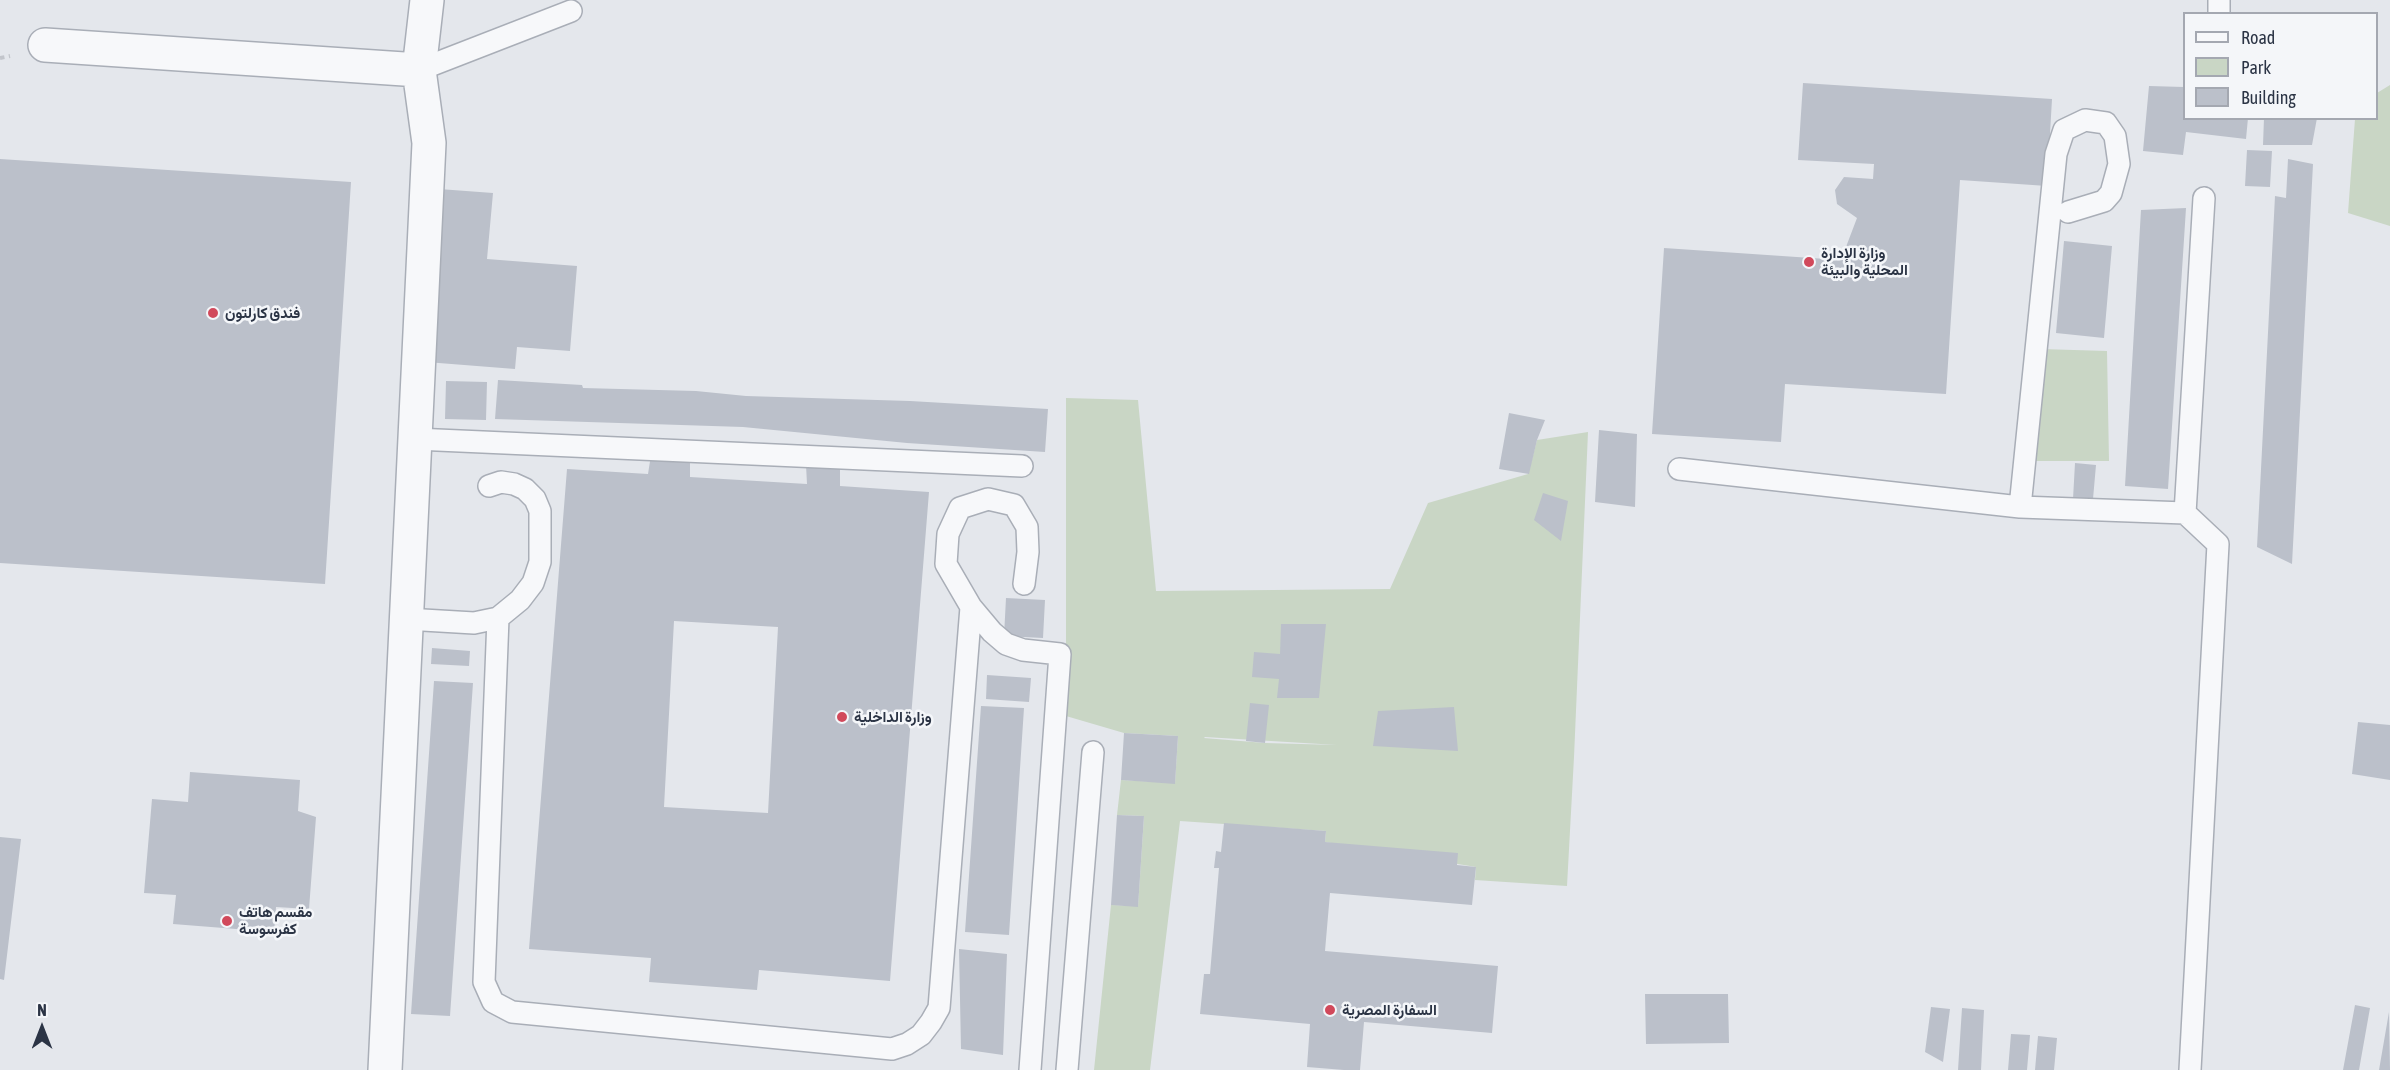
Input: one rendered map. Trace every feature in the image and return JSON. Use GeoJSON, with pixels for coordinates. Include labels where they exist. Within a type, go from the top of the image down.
{"type":"FeatureCollection","features":[{"type":"Feature","properties":{"kind":"street"},"geometry":{"type":"LineString","coordinates":[[385,1070],[429,143],[419,70],[427,0]]}},
{"type":"Feature","properties":{"kind":"street"},"geometry":{"type":"LineString","coordinates":[[45,45],[419,70]]}},
{"type":"Feature","properties":{"kind":"lane"},"geometry":{"type":"LineString","coordinates":[[419,70],[571,11]]}},
{"type":"Feature","properties":{"kind":"lane"},"geometry":{"type":"LineString","coordinates":[[2020,507],[2056,154],[2064,130],[2085,120],[2106,123],[2115,136],[2119,164],[2111,193],[2104,201],[2068,212]]}},
{"type":"Feature","properties":{"kind":"lane"},"geometry":{"type":"LineString","coordinates":[[2185,513],[2204,198]]}},
{"type":"Feature","properties":{"kind":"lane"},"geometry":{"type":"LineString","coordinates":[[415,439],[1022,466]]}},
{"type":"Feature","properties":{"kind":"lane"},"geometry":{"type":"LineString","coordinates":[[1679,469],[2020,507],[2185,513],[2217,544],[2190,1070]]}},
{"type":"Feature","properties":{"kind":"lane"},"geometry":{"type":"LineString","coordinates":[[406,619],[474,623],[498,618],[520,600],[533,583],[540,562],[540,511],[535,499],[525,489],[514,484],[501,482],[489,486]]}},
{"type":"Feature","properties":{"kind":"lane"},"geometry":{"type":"LineString","coordinates":[[1024,584],[1028,552],[1027,527],[1014,505],[988,499],[960,508],[948,534],[946,564],[971,607],[992,632],[1006,644],[1023,650],[1060,654],[1030,1070]]}},
{"type":"Feature","properties":{"kind":"lane"},"geometry":{"type":"LineString","coordinates":[[498,618],[484,982],[493,1002],[512,1012],[892,1049],[907,1044],[921,1035],[932,1023],[939,1008],[971,607]]}},
{"type":"Feature","properties":{"kind":"lane"},"geometry":{"type":"LineString","coordinates":[[1067,1070],[1093,752]]}},
{"type":"Feature","properties":{"kind":"green space"},"geometry":{"type":"Polygon","coordinates":[[[2390,85],[2390,226],[2348,213],[2355,120],[2378,120],[2378,92],[2390,85]]]}},
{"type":"Feature","properties":{"kind":"green space"},"geometry":{"type":"Polygon","coordinates":[[[2041,349],[2107,351],[2109,461],[2035,461],[2041,349]]]}},
{"type":"Feature","properties":{"kind":"green space"},"geometry":{"type":"Polygon","coordinates":[[[1066,398],[1138,400],[1156,591],[1390,589],[1428,503],[1528,474],[1537,440],[1588,432],[1567,886],[1475,880],[1476,867],[1325,842],[1326,831],[1180,821],[1150,1070],[1094,1070],[1111,905],[1138,906],[1144,816],[1117,815],[1121,780],[1175,783],[1178,736],[1124,733],[1066,716],[1066,398]],[[1205,737],[1265,743],[1337,745],[1205,737]]]}},
{"type":"Feature","properties":{"kind":"building","name":"وزارة الإدارة المحلية والبيئة"},"geometry":{"type":"Polygon","coordinates":[[[1803,83],[2052,99],[2047,186],[1960,180],[1946,394],[1785,384],[1781,442],[1652,434],[1664,248],[1841,260],[1857,218],[1837,204],[1835,190],[1844,177],[1873,179],[1874,164],[1798,160],[1803,83]]]}},
{"type":"Feature","properties":{"kind":"building"},"geometry":{"type":"Polygon","coordinates":[[[2149,86],[2183,87],[2183,120],[2248,120],[2246,139],[2186,132],[2183,155],[2143,151],[2149,86]]]}},
{"type":"Feature","properties":{"kind":"building"},"geometry":{"type":"Polygon","coordinates":[[[2264,120],[2317,120],[2312,145],[2263,145],[2264,120]]]}},
{"type":"Feature","properties":{"kind":"building"},"geometry":{"type":"Polygon","coordinates":[[[2247,150],[2272,151],[2270,187],[2245,186],[2247,150]]]}},
{"type":"Feature","properties":{"kind":"building"},"geometry":{"type":"Polygon","coordinates":[[[0,159],[351,182],[325,584],[0,563],[0,159]]]}},
{"type":"Feature","properties":{"kind":"building"},"geometry":{"type":"Polygon","coordinates":[[[2288,159],[2313,164],[2292,564],[2257,547],[2275,196],[2286,198],[2288,159]]]}},
{"type":"Feature","properties":{"kind":"building"},"geometry":{"type":"Polygon","coordinates":[[[439,189],[493,193],[487,259],[577,266],[570,351],[517,347],[515,369],[426,362],[439,189]]]}},
{"type":"Feature","properties":{"kind":"building"},"geometry":{"type":"Polygon","coordinates":[[[2186,208],[2168,489],[2125,486],[2141,210],[2186,208]]]}},
{"type":"Feature","properties":{"kind":"building"},"geometry":{"type":"Polygon","coordinates":[[[2064,241],[2112,246],[2104,338],[2056,333],[2064,241]]]}},
{"type":"Feature","properties":{"kind":"building"},"geometry":{"type":"Polygon","coordinates":[[[498,380],[582,385],[583,388],[696,391],[746,396],[910,401],[1048,409],[1045,452],[907,443],[743,427],[495,419],[498,380]]]}},
{"type":"Feature","properties":{"kind":"building"},"geometry":{"type":"Polygon","coordinates":[[[446,381],[487,382],[486,420],[445,419],[446,381]]]}},
{"type":"Feature","properties":{"kind":"building"},"geometry":{"type":"Polygon","coordinates":[[[1509,413],[1545,420],[1537,440],[1529,474],[1499,469],[1509,413]]]}},
{"type":"Feature","properties":{"kind":"building"},"geometry":{"type":"Polygon","coordinates":[[[1599,430],[1637,434],[1635,507],[1595,502],[1599,430]]]}},
{"type":"Feature","properties":{"kind":"building","name":"وزارة الداخلية"},"geometry":{"type":"Polygon","coordinates":[[[651,455],[690,457],[690,477],[807,484],[806,465],[840,467],[840,486],[929,492],[890,981],[759,970],[757,990],[649,982],[651,958],[529,949],[567,469],[648,474],[651,455]],[[674,621],[664,807],[768,813],[778,627],[674,621]]]}},
{"type":"Feature","properties":{"kind":"building"},"geometry":{"type":"Polygon","coordinates":[[[2075,463],[2096,465],[2093,499],[2073,499],[2075,463]]]}},
{"type":"Feature","properties":{"kind":"building"},"geometry":{"type":"Polygon","coordinates":[[[1543,493],[1568,501],[1561,541],[1534,520],[1543,493]]]}},
{"type":"Feature","properties":{"kind":"building"},"geometry":{"type":"Polygon","coordinates":[[[1006,598],[1045,600],[1043,638],[1004,636],[1006,598]]]}},
{"type":"Feature","properties":{"kind":"building"},"geometry":{"type":"Polygon","coordinates":[[[1281,624],[1326,624],[1319,698],[1277,698],[1279,679],[1252,677],[1254,652],[1280,654],[1281,624]]]}},
{"type":"Feature","properties":{"kind":"building"},"geometry":{"type":"Polygon","coordinates":[[[432,648],[470,651],[469,666],[431,664],[432,648]]]}},
{"type":"Feature","properties":{"kind":"building"},"geometry":{"type":"Polygon","coordinates":[[[987,675],[1031,678],[1029,702],[986,699],[987,675]]]}},
{"type":"Feature","properties":{"kind":"building"},"geometry":{"type":"Polygon","coordinates":[[[434,681],[473,683],[450,1016],[411,1014],[434,681]]]}},
{"type":"Feature","properties":{"kind":"building"},"geometry":{"type":"Polygon","coordinates":[[[1250,703],[1269,705],[1265,743],[1246,741],[1250,703]]]}},
{"type":"Feature","properties":{"kind":"building"},"geometry":{"type":"Polygon","coordinates":[[[981,706],[1024,708],[1009,935],[965,932],[981,706]]]}},
{"type":"Feature","properties":{"kind":"building"},"geometry":{"type":"Polygon","coordinates":[[[1454,707],[1458,751],[1373,746],[1378,711],[1454,707]]]}},
{"type":"Feature","properties":{"kind":"building"},"geometry":{"type":"Polygon","coordinates":[[[2358,722],[2390,725],[2390,780],[2352,774],[2358,722]]]}},
{"type":"Feature","properties":{"kind":"building"},"geometry":{"type":"Polygon","coordinates":[[[1124,733],[1178,736],[1175,784],[1121,780],[1124,733]]]}},
{"type":"Feature","properties":{"kind":"building"},"geometry":{"type":"Polygon","coordinates":[[[190,772],[300,780],[298,811],[316,817],[309,909],[276,907],[274,932],[173,924],[176,895],[144,893],[152,799],[188,802],[190,772]]]}},
{"type":"Feature","properties":{"kind":"building"},"geometry":{"type":"Polygon","coordinates":[[[1117,815],[1144,816],[1138,907],[1111,905],[1117,815]]]}},
{"type":"Feature","properties":{"kind":"building"},"geometry":{"type":"Polygon","coordinates":[[[1224,823],[1326,831],[1325,842],[1458,853],[1457,865],[1476,867],[1472,905],[1330,893],[1325,951],[1498,966],[1492,1033],[1364,1022],[1360,1070],[1344,1070],[1307,1067],[1310,1024],[1200,1014],[1204,974],[1210,974],[1219,868],[1214,868],[1216,851],[1221,852],[1224,823]]]}},
{"type":"Feature","properties":{"kind":"building"},"geometry":{"type":"Polygon","coordinates":[[[0,837],[21,839],[4,980],[0,979],[0,837]]]}},
{"type":"Feature","properties":{"kind":"building"},"geometry":{"type":"Polygon","coordinates":[[[959,949],[1007,954],[1003,1055],[961,1049],[959,949]]]}},
{"type":"Feature","properties":{"kind":"building"},"geometry":{"type":"Polygon","coordinates":[[[1645,994],[1728,994],[1729,1043],[1646,1044],[1645,994]]]}},
{"type":"Feature","properties":{"kind":"building"},"geometry":{"type":"Polygon","coordinates":[[[2355,1005],[2370,1008],[2359,1070],[2343,1070],[2355,1005]]]}},
{"type":"Feature","properties":{"kind":"building"},"geometry":{"type":"Polygon","coordinates":[[[1931,1007],[1950,1009],[1943,1062],[1925,1052],[1931,1007]]]}},
{"type":"Feature","properties":{"kind":"building"},"geometry":{"type":"Polygon","coordinates":[[[1962,1008],[1984,1010],[1981,1070],[1958,1070],[1962,1008]]]}},
{"type":"Feature","properties":{"kind":"building"},"geometry":{"type":"Polygon","coordinates":[[[2389,1012],[2390,1070],[2379,1070],[2389,1012]]]}},
{"type":"Feature","properties":{"kind":"building"},"geometry":{"type":"Polygon","coordinates":[[[2011,1034],[2030,1035],[2027,1070],[2008,1070],[2011,1034]]]}},
{"type":"Feature","properties":{"kind":"building"},"geometry":{"type":"Polygon","coordinates":[[[2038,1036],[2057,1038],[2054,1070],[2035,1070],[2038,1036]]]}},
{"type":"Feature","properties":{"kind":"place","name":"وزارة الإدارة المحلية والبيئة"},"geometry":{"type":"Point","coordinates":[1809,262]}},
{"type":"Feature","properties":{"kind":"place","name":"فندق كارلتون"},"geometry":{"type":"Point","coordinates":[213,313]}},
{"type":"Feature","properties":{"kind":"place","name":"وزارة الداخلية"},"geometry":{"type":"Point","coordinates":[842,717]}},
{"type":"Feature","properties":{"kind":"place","name":"مقسم هاتف كفرسوسة"},"geometry":{"type":"Point","coordinates":[227,921]}},
{"type":"Feature","properties":{"kind":"place","name":"السفارة المصرية"},"geometry":{"type":"Point","coordinates":[1330,1010]}}]}
